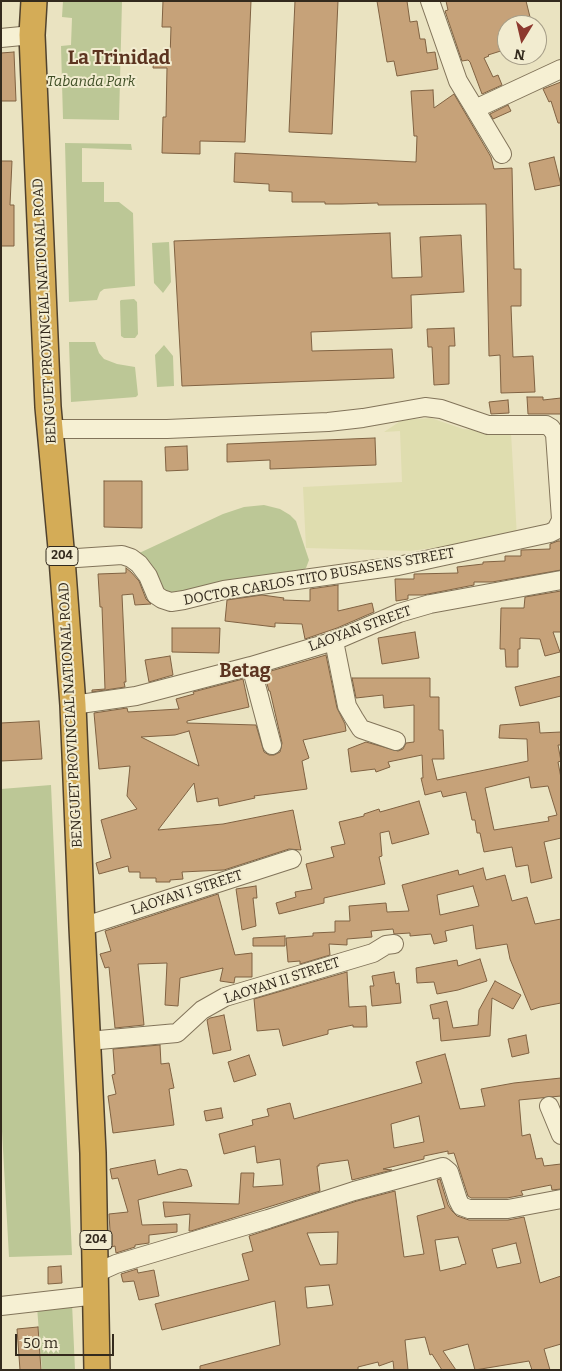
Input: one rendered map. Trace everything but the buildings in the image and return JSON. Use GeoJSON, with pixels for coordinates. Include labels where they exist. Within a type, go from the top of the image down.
{"type":"FeatureCollection","features":[{"type":"Feature","properties":{"kind":"highway","name":"BENGUET PROVINCIAL NATIONAL ROAD"},"geometry":{"type":"LineString","coordinates":[[34,1],[32,36],[49,429],[62,559],[73,705],[88,1041],[97,1370]]}},
{"type":"Feature","properties":{"kind":"street"},"geometry":{"type":"LineString","coordinates":[[430,1],[458,81],[502,154]]}},
{"type":"Feature","properties":{"kind":"street"},"geometry":{"type":"LineString","coordinates":[[1,38],[32,36]]}},
{"type":"Feature","properties":{"kind":"street"},"geometry":{"type":"LineString","coordinates":[[475,109],[561,69]]}},
{"type":"Feature","properties":{"kind":"street","name":"DOCTOR CARLOS TITO BUSASENS STREET"},"geometry":{"type":"LineString","coordinates":[[49,429],[167,428],[328,422],[425,407],[441,409],[488,425],[546,425],[552,428],[555,434],[561,520],[559,526],[550,533],[398,566],[224,590],[171,602],[156,595],[148,576],[139,564],[131,558],[122,555],[62,559]]}},
{"type":"Feature","properties":{"kind":"street","name":"LAOYAN STREET"},"geometry":{"type":"LineString","coordinates":[[73,705],[136,696],[251,666],[334,641],[400,613],[430,604],[561,580]]}},
{"type":"Feature","properties":{"kind":"street"},"geometry":{"type":"LineString","coordinates":[[334,641],[347,706],[354,718],[361,729],[396,742]]}},
{"type":"Feature","properties":{"kind":"street"},"geometry":{"type":"LineString","coordinates":[[251,666],[272,745]]}},
{"type":"Feature","properties":{"kind":"street","name":"LAOYAN I STREET"},"geometry":{"type":"LineString","coordinates":[[82,927],[292,859]]}},
{"type":"Feature","properties":{"kind":"street","name":"LAOYAN II STREET"},"geometry":{"type":"LineString","coordinates":[[88,1041],[177,1033],[202,1010],[225,997],[373,953],[386,945],[394,944]]}},
{"type":"Feature","properties":{"kind":"street"},"geometry":{"type":"LineString","coordinates":[[549,1106],[561,1135]]}},
{"type":"Feature","properties":{"kind":"street"},"geometry":{"type":"LineString","coordinates":[[1,1306],[96,1284],[116,1264],[268,1219],[354,1191],[443,1167],[449,1172],[461,1206],[469,1209],[508,1209],[561,1199]]}},
{"type":"Feature","properties":{"kind":"shaded area"},"geometry":{"type":"Polygon","coordinates":[[[431,418],[463,429],[511,433],[517,537],[410,551],[306,548],[303,487],[402,482],[400,431],[384,432],[402,420],[431,418]]]}},
{"type":"Feature","properties":{"kind":"green space","name":"Tabanda Park"},"geometry":{"type":"Polygon","coordinates":[[[63,1],[122,1],[119,120],[63,119],[61,46],[71,45],[72,18],[62,17],[63,1]]]}},
{"type":"Feature","properties":{"kind":"green space"},"geometry":{"type":"Polygon","coordinates":[[[65,143],[131,144],[132,150],[82,148],[82,182],[104,182],[104,202],[119,202],[133,213],[135,286],[104,289],[100,292],[97,300],[69,302],[65,143]]]}},
{"type":"Feature","properties":{"kind":"green space"},"geometry":{"type":"Polygon","coordinates":[[[169,242],[171,282],[163,293],[154,283],[152,243],[169,242]]]}},
{"type":"Feature","properties":{"kind":"green space"},"geometry":{"type":"Polygon","coordinates":[[[134,299],[137,302],[138,334],[135,338],[124,338],[121,336],[120,301],[134,299]]]}},
{"type":"Feature","properties":{"kind":"green space"},"geometry":{"type":"Polygon","coordinates":[[[69,342],[95,342],[99,353],[104,359],[117,364],[135,367],[138,395],[136,397],[71,402],[69,342]]]}},
{"type":"Feature","properties":{"kind":"green space"},"geometry":{"type":"Polygon","coordinates":[[[164,345],[173,356],[174,386],[157,387],[155,355],[164,345]]]}},
{"type":"Feature","properties":{"kind":"green space"},"geometry":{"type":"Polygon","coordinates":[[[264,505],[280,509],[296,521],[309,560],[306,568],[299,573],[180,592],[167,592],[161,590],[135,555],[223,514],[244,507],[264,505]]]}},
{"type":"Feature","properties":{"kind":"green space"},"geometry":{"type":"Polygon","coordinates":[[[51,785],[72,1255],[9,1257],[1,1113],[1,789],[51,785]]]}},
{"type":"Feature","properties":{"kind":"green space"},"geometry":{"type":"Polygon","coordinates":[[[72,1303],[75,1370],[42,1370],[37,1307],[72,1303]]]}},
{"type":"Feature","properties":{"kind":"district","name":"La Trinidad"},"geometry":{"type":"Point","coordinates":[119,59]}},
{"type":"Feature","properties":{"kind":"district","name":"Betag"},"geometry":{"type":"Point","coordinates":[245,672]}}]}
